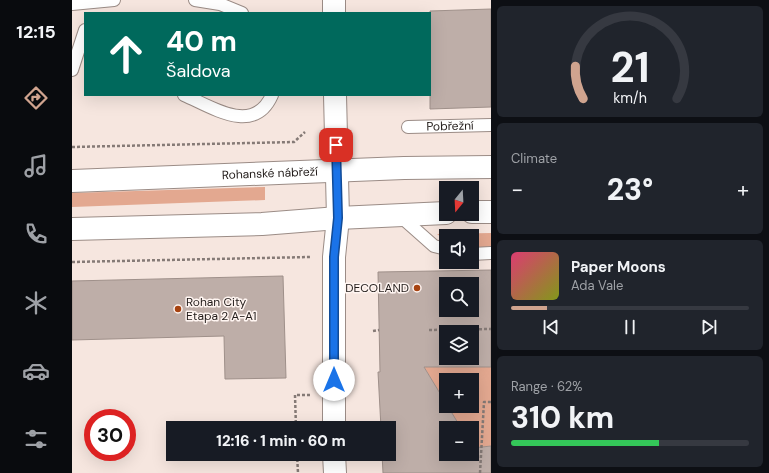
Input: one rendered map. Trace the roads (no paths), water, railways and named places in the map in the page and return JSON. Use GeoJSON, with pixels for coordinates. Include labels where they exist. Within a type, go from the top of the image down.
{"type":"FeatureCollection","features":[{"type":"Feature","properties":{"kind":"main road"},"geometry":{"type":"LineString","coordinates":[[334,0],[334,12]]}},
{"type":"Feature","properties":{"kind":"main road"},"geometry":{"type":"LineString","coordinates":[[334,421],[334,257],[338,218],[335,96]]}},
{"type":"Feature","properties":{"kind":"main road","name":"Rohanské nábřeží"},"geometry":{"type":"LineString","coordinates":[[72,181],[337,172],[404,168],[491,167]]}},
{"type":"Feature","properties":{"kind":"main road"},"geometry":{"type":"LineString","coordinates":[[479,212],[491,212]]}},
{"type":"Feature","properties":{"kind":"main road"},"geometry":{"type":"LineString","coordinates":[[72,229],[262,224],[398,214],[439,213]]}},
{"type":"Feature","properties":{"kind":"main road"},"geometry":{"type":"LineString","coordinates":[[334,461],[335,473]]}},
{"type":"Feature","properties":{"kind":"lane"},"geometry":{"type":"LineString","coordinates":[[72,4],[92,8],[114,0]]}},
{"type":"Feature","properties":{"kind":"lane"},"geometry":{"type":"LineString","coordinates":[[195,0],[220,4],[240,12]]}},
{"type":"Feature","properties":{"kind":"lane"},"geometry":{"type":"LineString","coordinates":[[72,70],[84,33]]}},
{"type":"Feature","properties":{"kind":"lane"},"geometry":{"type":"LineString","coordinates":[[186,96],[230,115],[244,118],[258,112],[268,102],[271,96]]}},
{"type":"Feature","properties":{"kind":"lane","name":"Pobřežní"},"geometry":{"type":"LineString","coordinates":[[408,127],[491,125]]}},
{"type":"Feature","properties":{"kind":"lane"},"geometry":{"type":"LineString","coordinates":[[398,214],[434,246],[439,247]]}},
{"type":"Feature","properties":{"kind":"lane"},"geometry":{"type":"LineString","coordinates":[[479,254],[491,254]]}},
{"type":"Feature","properties":{"kind":"place","name":"DECOLAND"},"geometry":{"type":"Point","coordinates":[417,288]}},
{"type":"Feature","properties":{"kind":"place","name":"Rohan City Etapa 2 A-A1"},"geometry":{"type":"Point","coordinates":[178,309]}}]}
